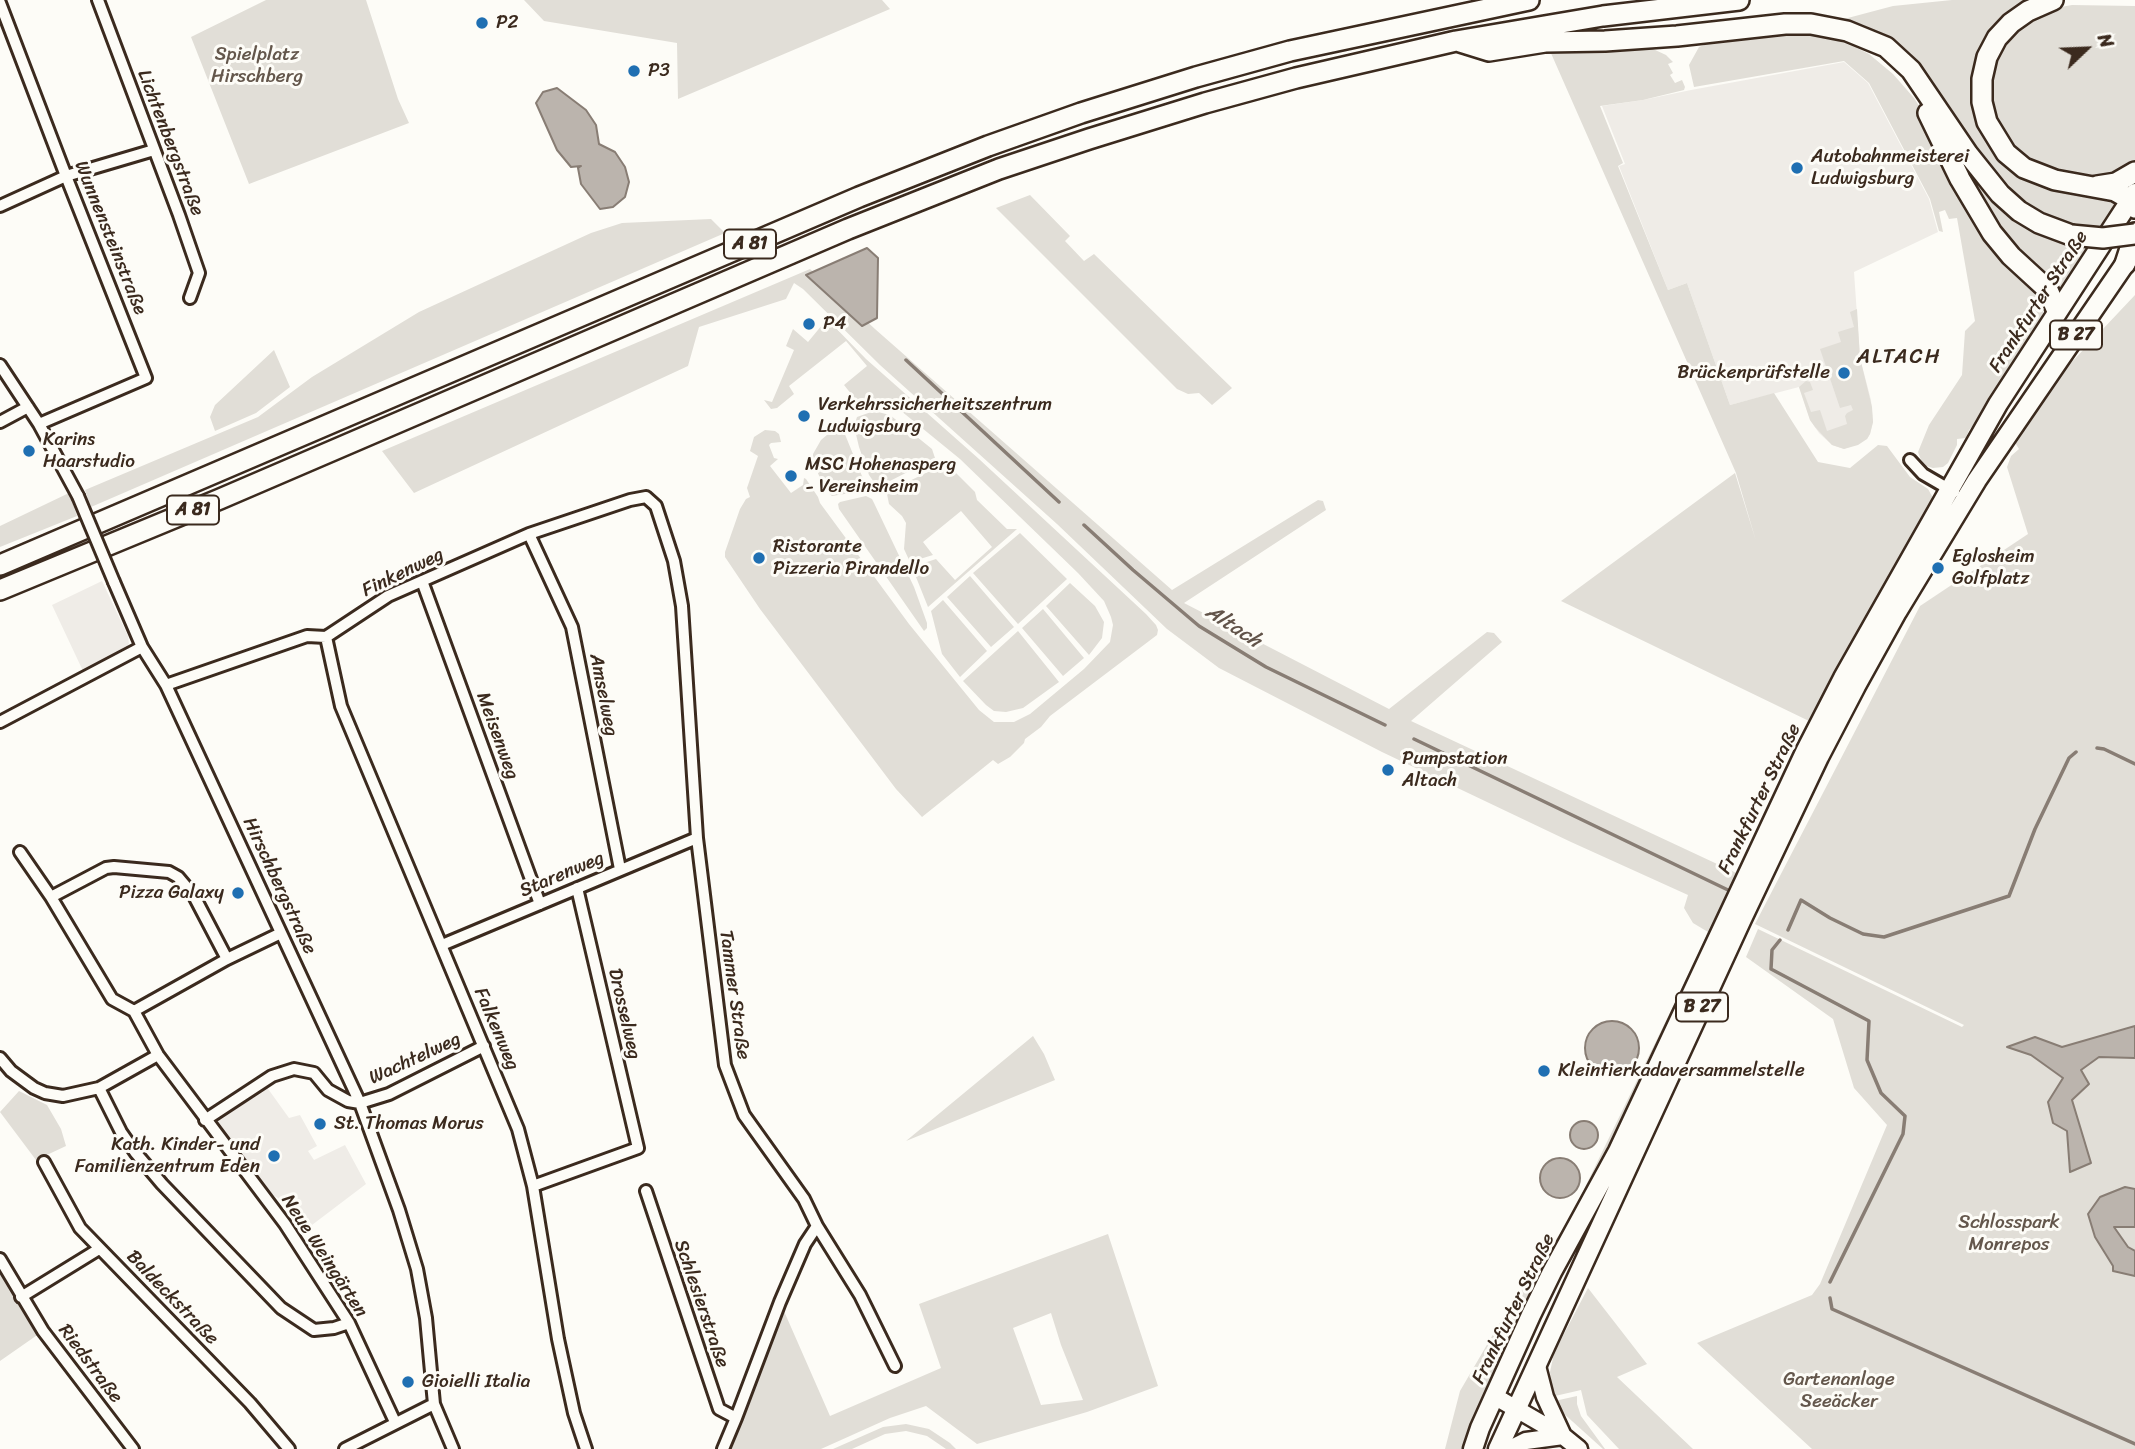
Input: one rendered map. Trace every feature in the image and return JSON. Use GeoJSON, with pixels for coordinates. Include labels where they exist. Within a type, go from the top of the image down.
{"type":"FeatureCollection","features":[{"type":"Feature","properties":{"kind":"highway","name":"A 81"},"geometry":{"type":"LineString","coordinates":[[0,565],[834,208],[988,146],[1081,113],[1290,51],[1529,0]]}},
{"type":"Feature","properties":{"kind":"highway","name":"A 81"},"geometry":{"type":"LineString","coordinates":[[0,590],[220,499],[848,229],[999,169],[1205,103],[1296,78],[1456,41],[1603,16],[1739,0]]}},
{"type":"Feature","properties":{"kind":"highway"},"geometry":{"type":"LineString","coordinates":[[2053,0],[2028,11],[2011,23],[1997,38],[1987,57],[1982,79],[1987,122],[1999,144],[2024,168],[2055,180],[2115,191],[2134,200]]}},
{"type":"Feature","properties":{"kind":"highway"},"geometry":{"type":"LineString","coordinates":[[1456,41],[1489,51],[1545,42],[1677,36],[1785,24],[1811,24],[1838,29],[1886,47],[1911,70],[1976,164],[2000,194],[2020,211],[2039,223],[2071,235],[2103,238],[2135,233]]}},
{"type":"Feature","properties":{"kind":"highway"},"geometry":{"type":"LineString","coordinates":[[1874,43],[1924,106],[1960,179],[1992,233],[2011,256],[2048,290],[2057,311]]}},
{"type":"Feature","properties":{"kind":"highway"},"geometry":{"type":"LineString","coordinates":[[2095,186],[2116,183],[2135,172]]}},
{"type":"Feature","properties":{"kind":"highway","name":"B 27"},"geometry":{"type":"LineString","coordinates":[[2130,256],[2135,233]]}},
{"type":"Feature","properties":{"kind":"main road","name":"Frankfurter Straße"},"geometry":{"type":"LineString","coordinates":[[1473,1449],[1494,1396],[1552,1272],[1618,1151],[1806,750],[1894,585],[1998,404],[2057,311],[2134,200]]}},
{"type":"Feature","properties":{"kind":"main road","name":"Frankfurter Straße"},"geometry":{"type":"LineString","coordinates":[[1498,1449],[1819,757],[1897,611],[1966,499],[2130,256]]}},
{"type":"Feature","properties":{"kind":"main road"},"geometry":{"type":"LineString","coordinates":[[1537,1366],[1545,1397],[1563,1436]]}},
{"type":"Feature","properties":{"kind":"main road"},"geometry":{"type":"LineString","coordinates":[[1494,1396],[1563,1436],[1578,1449]]}},
{"type":"Feature","properties":{"kind":"main road"},"geometry":{"type":"LineString","coordinates":[[1510,1449],[1526,1441],[1563,1436]]}},
{"type":"Feature","properties":{"kind":"street","name":"Lichtenbergstraße"},"geometry":{"type":"LineString","coordinates":[[98,0],[199,274],[190,298]]}},
{"type":"Feature","properties":{"kind":"street","name":"Wunnensteinstraße"},"geometry":{"type":"LineString","coordinates":[[0,3],[146,378],[40,424]]}},
{"type":"Feature","properties":{"kind":"street"},"geometry":{"type":"LineString","coordinates":[[0,206],[66,176],[154,150]]}},
{"type":"Feature","properties":{"kind":"street","name":"Hirschbergstraße"},"geometry":{"type":"LineString","coordinates":[[0,365],[40,424],[78,496],[142,647],[166,685],[360,1103],[399,1210],[417,1269],[426,1318],[434,1404],[453,1449]]}},
{"type":"Feature","properties":{"kind":"street"},"geometry":{"type":"LineString","coordinates":[[0,422],[28,407]]}},
{"type":"Feature","properties":{"kind":"street"},"geometry":{"type":"LineString","coordinates":[[1910,460],[1923,474],[1966,499]]}},
{"type":"Feature","properties":{"kind":"street","name":"Finkenweg"},"geometry":{"type":"LineString","coordinates":[[166,685],[307,636],[326,637],[388,596],[529,534],[630,500],[646,497],[656,506]]}},
{"type":"Feature","properties":{"kind":"street","name":"Tammer Straße"},"geometry":{"type":"LineString","coordinates":[[656,506],[674,561],[682,606],[697,838],[725,1065],[744,1115],[804,1199],[817,1226],[860,1295],[895,1366]]}},
{"type":"Feature","properties":{"kind":"street","name":"Amselweg"},"geometry":{"type":"LineString","coordinates":[[529,534],[572,627],[620,869]]}},
{"type":"Feature","properties":{"kind":"street","name":"Meisenweg"},"geometry":{"type":"LineString","coordinates":[[422,581],[540,904]]}},
{"type":"Feature","properties":{"kind":"street","name":"Falkenweg"},"geometry":{"type":"LineString","coordinates":[[326,637],[341,706],[518,1129],[533,1186],[558,1339],[574,1413],[586,1449]]}},
{"type":"Feature","properties":{"kind":"street"},"geometry":{"type":"LineString","coordinates":[[0,722],[142,647]]}},
{"type":"Feature","properties":{"kind":"street","name":"Starenweg"},"geometry":{"type":"LineString","coordinates":[[442,945],[697,838]]}},
{"type":"Feature","properties":{"kind":"street","name":"Neue Weingärten"},"geometry":{"type":"LineString","coordinates":[[20,852],[51,897],[112,999],[134,1011],[158,1055],[285,1224],[349,1323],[396,1422]]}},
{"type":"Feature","properties":{"kind":"street"},"geometry":{"type":"LineString","coordinates":[[51,897],[106,868],[169,872],[194,896],[227,958]]}},
{"type":"Feature","properties":{"kind":"street","name":"Drosselweg"},"geometry":{"type":"LineString","coordinates":[[533,1186],[638,1148],[576,888]]}},
{"type":"Feature","properties":{"kind":"street"},"geometry":{"type":"LineString","coordinates":[[134,1011],[227,958],[281,933]]}},
{"type":"Feature","properties":{"kind":"street","name":"Wachtelweg"},"geometry":{"type":"LineString","coordinates":[[360,1103],[389,1094],[484,1046]]}},
{"type":"Feature","properties":{"kind":"street"},"geometry":{"type":"LineString","coordinates":[[0,1058],[11,1071],[34,1088],[63,1096],[99,1088],[158,1055]]}},
{"type":"Feature","properties":{"kind":"street"},"geometry":{"type":"LineString","coordinates":[[205,1120],[272,1076],[294,1069],[314,1073],[328,1090],[348,1101],[360,1103]]}},
{"type":"Feature","properties":{"kind":"street"},"geometry":{"type":"LineString","coordinates":[[99,1088],[121,1132],[148,1168],[281,1308],[314,1330],[349,1323]]}},
{"type":"Feature","properties":{"kind":"street","name":"Baldeckstraße"},"geometry":{"type":"LineString","coordinates":[[44,1162],[80,1228],[250,1403],[289,1449]]}},
{"type":"Feature","properties":{"kind":"street","name":"Schlesierstraße"},"geometry":{"type":"LineString","coordinates":[[646,1191],[719,1409],[737,1418]]}},
{"type":"Feature","properties":{"kind":"street"},"geometry":{"type":"LineString","coordinates":[[723,1449],[780,1302],[805,1244],[817,1226]]}},
{"type":"Feature","properties":{"kind":"street"},"geometry":{"type":"LineString","coordinates":[[21,1297],[99,1249]]}},
{"type":"Feature","properties":{"kind":"street","name":"Riedstraße"},"geometry":{"type":"LineString","coordinates":[[0,1259],[43,1331],[133,1449]]}},
{"type":"Feature","properties":{"kind":"street"},"geometry":{"type":"LineString","coordinates":[[345,1449],[434,1404]]}},
{"type":"Feature","properties":{"kind":"shaded area"},"geometry":{"type":"Polygon","coordinates":[[[1844,62],[1868,83],[1929,199],[1938,232],[1854,272],[1860,358],[1871,400],[1873,422],[1867,439],[1844,449],[1832,445],[1819,433],[1810,420],[1799,387],[1730,405],[1687,283],[1668,290],[1619,166],[1625,164],[1602,106],[1844,62]]]}},
{"type":"Feature","properties":{"kind":"shaded area"},"geometry":{"type":"Polygon","coordinates":[[[557,88],[586,110],[596,125],[599,144],[615,152],[625,167],[629,182],[625,197],[613,207],[600,209],[581,184],[578,168],[581,166],[571,167],[557,150],[536,103],[543,92],[557,88]]]}},
{"type":"Feature","properties":{"kind":"shaded area"},"geometry":{"type":"Polygon","coordinates":[[[867,248],[878,258],[877,318],[862,326],[806,275],[867,248]]]}},
{"type":"Feature","properties":{"kind":"shaded area"},"geometry":{"type":"Polygon","coordinates":[[[102,581],[128,636],[129,644],[124,650],[83,671],[52,605],[102,581]]]}},
{"type":"Feature","properties":{"kind":"shaded area"},"geometry":{"type":"Polygon","coordinates":[[[1617,1021],[1627,1025],[1635,1033],[1639,1048],[1635,1063],[1627,1071],[1607,1075],[1597,1071],[1589,1063],[1585,1043],[1589,1033],[1597,1025],[1617,1021]]]}},
{"type":"Feature","properties":{"kind":"shaded area"},"geometry":{"type":"Polygon","coordinates":[[[2135,1026],[2135,1058],[2099,1057],[2081,1070],[2089,1084],[2072,1100],[2091,1163],[2070,1172],[2067,1131],[2053,1123],[2048,1102],[2063,1078],[2031,1055],[2007,1047],[2035,1037],[2062,1047],[2135,1026]]]}},
{"type":"Feature","properties":{"kind":"shaded area","name":"Kath. Kinder- und Familienzentrum Eden"},"geometry":{"type":"Polygon","coordinates":[[[266,1086],[289,1118],[300,1115],[317,1146],[308,1151],[314,1160],[345,1145],[366,1184],[312,1225],[301,1211],[262,1189],[213,1123],[266,1086]]]}},
{"type":"Feature","properties":{"kind":"shaded area"},"geometry":{"type":"Polygon","coordinates":[[[1584,1121],[1594,1125],[1598,1135],[1594,1145],[1584,1149],[1574,1145],[1570,1135],[1574,1125],[1584,1121]]]}},
{"type":"Feature","properties":{"kind":"shaded area"},"geometry":{"type":"Polygon","coordinates":[[[1560,1158],[1574,1164],[1580,1178],[1574,1192],[1560,1198],[1546,1192],[1540,1178],[1546,1164],[1560,1158]]]}},
{"type":"Feature","properties":{"kind":"shaded area"},"geometry":{"type":"Polygon","coordinates":[[[2125,1187],[2135,1189],[2135,1227],[2114,1227],[2128,1247],[2135,1251],[2135,1276],[2113,1271],[2113,1266],[2095,1237],[2088,1214],[2100,1197],[2125,1187]]]}},
{"type":"Feature","properties":{"kind":"green space","name":"Spielplatz Hirschberg"},"geometry":{"type":"Polygon","coordinates":[[[266,0],[366,0],[398,99],[409,123],[249,184],[191,37],[266,0]]]}},
{"type":"Feature","properties":{"kind":"green space"},"geometry":{"type":"Polygon","coordinates":[[[524,0],[882,0],[890,9],[678,99],[677,43],[544,21],[524,0]]]}},
{"type":"Feature","properties":{"kind":"green space"},"geometry":{"type":"Polygon","coordinates":[[[1952,0],[2028,0],[1989,39],[1994,147],[2118,203],[2105,228],[2077,227],[2043,216],[2017,199],[1993,174],[1912,58],[1882,35],[1864,25],[1844,19],[1893,6],[1952,0]]]}},
{"type":"Feature","properties":{"kind":"green space"},"geometry":{"type":"Polygon","coordinates":[[[2072,5],[2135,6],[2135,165],[2109,178],[2067,176],[2022,159],[2000,133],[1988,95],[1997,51],[2021,24],[2050,9],[2072,5]]]}},
{"type":"Feature","properties":{"kind":"green space"},"geometry":{"type":"Polygon","coordinates":[[[1790,34],[1824,36],[1855,47],[1869,54],[1893,74],[1914,98],[2040,293],[2045,306],[2039,327],[1984,414],[1969,430],[1966,438],[1957,439],[1957,445],[1948,463],[1943,467],[1926,466],[1918,452],[1929,425],[1962,375],[1965,331],[1975,321],[1957,218],[1949,219],[1945,210],[1939,212],[1943,232],[1939,231],[1930,199],[1869,83],[1844,61],[1694,87],[1689,65],[1699,47],[1716,41],[1790,34]]]}},
{"type":"Feature","properties":{"kind":"green space"},"geometry":{"type":"Polygon","coordinates":[[[1653,49],[1673,62],[1668,64],[1673,73],[1670,75],[1675,83],[1682,80],[1684,90],[1643,100],[1600,106],[1623,163],[1618,166],[1668,290],[1687,283],[1730,405],[1774,393],[1818,462],[1850,468],[1878,445],[1887,446],[1910,477],[1928,489],[1932,496],[1931,504],[1809,721],[1561,601],[1735,473],[1756,541],[1736,473],[1550,51],[1653,49]]]}},
{"type":"Feature","properties":{"kind":"green space"},"geometry":{"type":"Polygon","coordinates":[[[1954,145],[1985,191],[2006,212],[2043,235],[2066,244],[2086,247],[2083,252],[2088,255],[2080,260],[2072,271],[2072,279],[2065,288],[2057,292],[2013,248],[1987,214],[1954,145]]]}},
{"type":"Feature","properties":{"kind":"green space"},"geometry":{"type":"Polygon","coordinates":[[[1030,195],[1070,236],[1065,241],[1084,261],[1094,254],[1232,388],[1212,405],[1199,393],[1188,394],[1177,389],[996,208],[1030,195]]]}},
{"type":"Feature","properties":{"kind":"green space"},"geometry":{"type":"Polygon","coordinates":[[[711,219],[725,233],[91,507],[85,490],[258,417],[312,377],[419,312],[591,233],[622,223],[711,219]]]}},
{"type":"Feature","properties":{"kind":"green space"},"geometry":{"type":"Polygon","coordinates":[[[810,269],[1172,590],[1318,500],[1323,501],[1326,510],[1184,603],[1389,709],[1487,632],[1494,633],[1502,642],[1411,721],[1745,877],[1473,1449],[1445,1449],[1460,1391],[1509,1307],[1571,1216],[1695,961],[1708,932],[1693,923],[1684,908],[1688,895],[1382,752],[1219,668],[1167,629],[1057,524],[880,365],[794,283],[786,299],[699,327],[688,366],[414,493],[382,451],[810,269]]]}},
{"type":"Feature","properties":{"kind":"green space"},"geometry":{"type":"Polygon","coordinates":[[[2135,295],[2135,1449],[1812,1449],[1697,1343],[1812,1295],[1820,1284],[1887,1125],[1854,1088],[1833,1019],[1746,957],[1758,929],[1962,1027],[1964,1025],[1755,924],[1920,606],[2028,534],[2007,467],[2011,456],[2019,449],[2014,441],[2069,365],[2135,295]]]}},
{"type":"Feature","properties":{"kind":"green space"},"geometry":{"type":"Polygon","coordinates":[[[1857,309],[1860,358],[1873,422],[1867,439],[1844,449],[1832,445],[1815,427],[1799,387],[1806,381],[1810,382],[1813,390],[1804,393],[1811,412],[1820,410],[1827,431],[1847,424],[1845,416],[1853,410],[1851,405],[1840,408],[1820,349],[1841,342],[1838,332],[1854,327],[1850,312],[1857,309]]]}},
{"type":"Feature","properties":{"kind":"green space"},"geometry":{"type":"Polygon","coordinates":[[[827,319],[866,359],[979,459],[1146,614],[1158,630],[1157,635],[1050,716],[1010,757],[998,764],[993,760],[922,817],[896,789],[760,609],[725,557],[740,509],[750,497],[747,488],[758,456],[750,451],[754,437],[765,430],[779,434],[781,442],[769,445],[774,458],[778,459],[770,466],[791,493],[803,485],[804,478],[806,479],[820,503],[909,624],[979,710],[994,722],[1014,722],[1030,714],[1084,669],[1110,642],[1113,625],[1104,601],[960,459],[895,406],[872,399],[856,400],[844,385],[867,366],[846,341],[789,386],[794,394],[777,408],[771,409],[764,400],[772,402],[794,350],[786,346],[793,329],[808,342],[827,319]]]}},
{"type":"Feature","properties":{"kind":"green space"},"geometry":{"type":"Polygon","coordinates":[[[274,350],[290,387],[256,413],[215,431],[210,417],[215,405],[274,350]]]}},
{"type":"Feature","properties":{"kind":"green space"},"geometry":{"type":"Polygon","coordinates":[[[874,411],[890,415],[932,449],[935,458],[886,483],[876,485],[869,475],[854,426],[857,417],[874,411]]]}},
{"type":"Feature","properties":{"kind":"green space"},"geometry":{"type":"Polygon","coordinates":[[[834,429],[844,432],[864,481],[863,491],[832,496],[822,483],[813,454],[821,440],[834,429]]]}},
{"type":"Feature","properties":{"kind":"green space"},"geometry":{"type":"Polygon","coordinates":[[[940,466],[951,468],[975,492],[977,500],[1007,529],[1017,529],[928,607],[912,567],[936,559],[955,580],[992,547],[961,511],[923,542],[933,555],[910,562],[904,549],[906,523],[889,504],[887,494],[940,466]]]}},
{"type":"Feature","properties":{"kind":"green space"},"geometry":{"type":"Polygon","coordinates":[[[69,493],[77,516],[0,547],[0,526],[69,493]]]}},
{"type":"Feature","properties":{"kind":"green space"},"geometry":{"type":"Polygon","coordinates":[[[866,496],[872,499],[914,587],[927,623],[924,631],[839,509],[840,502],[866,496]]]}},
{"type":"Feature","properties":{"kind":"green space"},"geometry":{"type":"Polygon","coordinates":[[[1020,533],[1067,579],[1018,624],[973,573],[1020,533]]]}},
{"type":"Feature","properties":{"kind":"green space"},"geometry":{"type":"Polygon","coordinates":[[[970,576],[1014,627],[991,647],[947,597],[970,576]]]}},
{"type":"Feature","properties":{"kind":"green space"},"geometry":{"type":"Polygon","coordinates":[[[1070,583],[1095,606],[1104,622],[1102,638],[1089,655],[1046,606],[1070,583]]]}},
{"type":"Feature","properties":{"kind":"green space"},"geometry":{"type":"Polygon","coordinates":[[[943,600],[987,651],[960,677],[942,654],[931,611],[943,600]]]}},
{"type":"Feature","properties":{"kind":"green space"},"geometry":{"type":"Polygon","coordinates":[[[1043,609],[1084,658],[1063,676],[1022,628],[1043,609]]]}},
{"type":"Feature","properties":{"kind":"green space"},"geometry":{"type":"Polygon","coordinates":[[[1018,631],[1059,682],[1023,708],[1006,712],[994,711],[963,681],[1018,631]]]}},
{"type":"Feature","properties":{"kind":"green space"},"geometry":{"type":"Polygon","coordinates":[[[1033,1036],[1055,1080],[906,1141],[1033,1036]]]}},
{"type":"Feature","properties":{"kind":"green space"},"geometry":{"type":"Polygon","coordinates":[[[19,1091],[47,1105],[61,1129],[66,1146],[36,1160],[0,1112],[19,1091]]]}},
{"type":"Feature","properties":{"kind":"green space"},"geometry":{"type":"Polygon","coordinates":[[[1108,1234],[1158,1386],[1087,1412],[977,1444],[926,1406],[890,1418],[821,1449],[723,1449],[780,1302],[830,1416],[941,1368],[919,1304],[1108,1234]],[[1051,1313],[1013,1328],[1041,1405],[1083,1400],[1051,1313]]]}},
{"type":"Feature","properties":{"kind":"green space"},"geometry":{"type":"Polygon","coordinates":[[[0,1259],[43,1331],[0,1361],[0,1259]]]}},
{"type":"Feature","properties":{"kind":"green space"},"geometry":{"type":"Polygon","coordinates":[[[1588,1288],[1647,1364],[1617,1377],[1693,1449],[1619,1449],[1587,1415],[1581,1390],[1555,1396],[1550,1372],[1554,1353],[1588,1288]]]}},
{"type":"Feature","properties":{"kind":"green space"},"geometry":{"type":"Polygon","coordinates":[[[1577,1396],[1581,1416],[1605,1449],[1552,1403],[1577,1396]]]}},
{"type":"Feature","properties":{"kind":"green space"},"geometry":{"type":"Polygon","coordinates":[[[906,1424],[929,1429],[956,1449],[946,1449],[927,1436],[906,1431],[885,1434],[852,1449],[833,1449],[883,1427],[906,1424]]]}},
{"type":"Feature","properties":{"kind":"waterway","name":"Altach"},"geometry":{"type":"LineString","coordinates":[[906,360],[1059,502]]}},
{"type":"Feature","properties":{"kind":"waterway","name":"Altach"},"geometry":{"type":"LineString","coordinates":[[1084,525],[1199,626],[1266,667],[1385,725]]}},
{"type":"Feature","properties":{"kind":"waterway","name":"Altach"},"geometry":{"type":"LineString","coordinates":[[1414,739],[1728,890]]}},
{"type":"Feature","properties":{"kind":"waterway"},"geometry":{"type":"LineString","coordinates":[[2097,748],[2135,764]]}},
{"type":"Feature","properties":{"kind":"waterway"},"geometry":{"type":"LineString","coordinates":[[1788,930],[1801,900],[1863,934],[1884,937],[2009,896],[2035,829],[2069,758],[2076,752]]}},
{"type":"Feature","properties":{"kind":"waterway"},"geometry":{"type":"LineString","coordinates":[[1780,940],[1772,950],[1771,969],[1869,1021],[1867,1060],[1881,1093],[1905,1116],[1903,1134],[1830,1282]]}},
{"type":"Feature","properties":{"kind":"waterway"},"geometry":{"type":"LineString","coordinates":[[1830,1298],[1832,1309],[2135,1444]]}},
{"type":"Feature","properties":{"kind":"place","name":"P2"},"geometry":{"type":"Point","coordinates":[482,23]}},
{"type":"Feature","properties":{"kind":"place","name":"P3"},"geometry":{"type":"Point","coordinates":[634,71]}},
{"type":"Feature","properties":{"kind":"place","name":"Autobahnmeisterei Ludwigsburg"},"geometry":{"type":"Point","coordinates":[1797,168]}},
{"type":"Feature","properties":{"kind":"place","name":"P4"},"geometry":{"type":"Point","coordinates":[809,324]}},
{"type":"Feature","properties":{"kind":"place","name":"Brückenprüfstelle"},"geometry":{"type":"Point","coordinates":[1844,373]}},
{"type":"Feature","properties":{"kind":"place","name":"Verkehrssicherheitszentrum Ludwigsburg"},"geometry":{"type":"Point","coordinates":[804,416]}},
{"type":"Feature","properties":{"kind":"place","name":"Karins Haarstudio"},"geometry":{"type":"Point","coordinates":[29,451]}},
{"type":"Feature","properties":{"kind":"place","name":"MSC Hohenasperg - Vereinsheim"},"geometry":{"type":"Point","coordinates":[791,476]}},
{"type":"Feature","properties":{"kind":"place","name":"Ristorante Pizzeria Pirandello"},"geometry":{"type":"Point","coordinates":[759,558]}},
{"type":"Feature","properties":{"kind":"place","name":"Eglosheim Golfplatz"},"geometry":{"type":"Point","coordinates":[1938,568]}},
{"type":"Feature","properties":{"kind":"place","name":"Pumpstation Altach"},"geometry":{"type":"Point","coordinates":[1388,770]}},
{"type":"Feature","properties":{"kind":"place","name":"Pizza Galaxy"},"geometry":{"type":"Point","coordinates":[238,893]}},
{"type":"Feature","properties":{"kind":"place","name":"Kleintierkadaversammelstelle"},"geometry":{"type":"Point","coordinates":[1544,1071]}},
{"type":"Feature","properties":{"kind":"place","name":"St. Thomas Morus"},"geometry":{"type":"Point","coordinates":[320,1124]}},
{"type":"Feature","properties":{"kind":"place","name":"Kath. Kinder- und Familienzentrum Eden"},"geometry":{"type":"Point","coordinates":[274,1156]}},
{"type":"Feature","properties":{"kind":"place","name":"Gioielli Italia"},"geometry":{"type":"Point","coordinates":[408,1382]}},
{"type":"Feature","properties":{"kind":"district","name":"ALTACH"},"geometry":{"type":"Point","coordinates":[1899,358]}},
{"type":"Feature","properties":{"kind":"park label","name":"Schlosspark Monrepos"},"geometry":{"type":"Point","coordinates":[2009,1234]}},
{"type":"Feature","properties":{"kind":"park label","name":"Gartenanlage Seeäcker"},"geometry":{"type":"Point","coordinates":[1839,1391]}}]}
